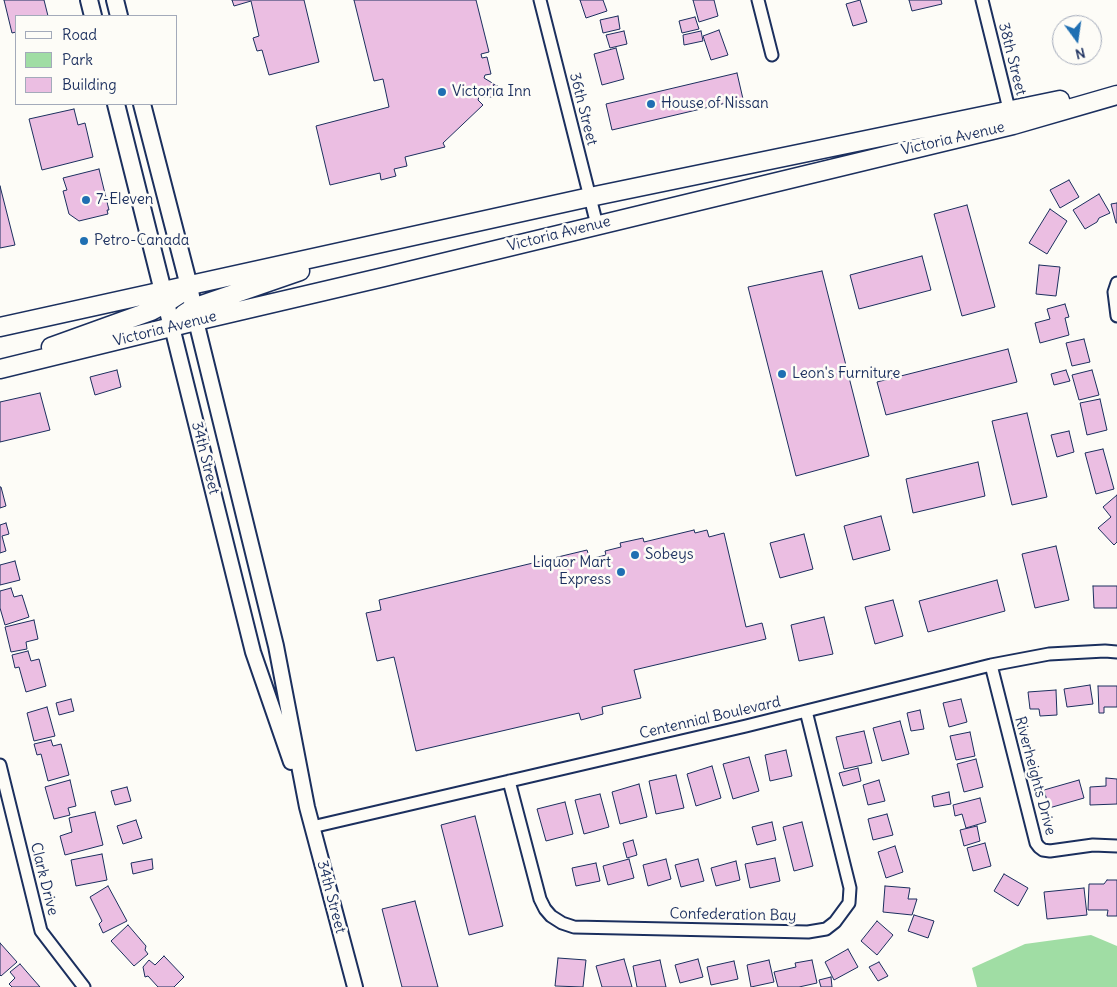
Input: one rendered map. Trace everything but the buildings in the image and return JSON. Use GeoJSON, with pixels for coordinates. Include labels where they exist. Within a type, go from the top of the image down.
{"type":"FeatureCollection","features":[{"type":"Feature","properties":{"kind":"main road"},"geometry":{"type":"LineString","coordinates":[[89,0],[93,15]]}},
{"type":"Feature","properties":{"kind":"main road"},"geometry":{"type":"LineString","coordinates":[[114,0],[119,15]]}},
{"type":"Feature","properties":{"kind":"main road","name":"Victoria Avenue"},"geometry":{"type":"LineString","coordinates":[[0,369],[172,327],[195,314],[393,275],[597,225],[1117,89]]}},
{"type":"Feature","properties":{"kind":"main road","name":"Victoria Avenue"},"geometry":{"type":"LineString","coordinates":[[0,328],[165,298],[189,286],[590,197],[1011,118],[1117,95]]}},
{"type":"Feature","properties":{"kind":"main road","name":"34th Street"},"geometry":{"type":"LineString","coordinates":[[116,105],[172,327]]}},
{"type":"Feature","properties":{"kind":"main road","name":"34th Street"},"geometry":{"type":"LineString","coordinates":[[142,105],[195,314]]}},
{"type":"Feature","properties":{"kind":"main road"},"geometry":{"type":"LineString","coordinates":[[195,314],[381,244]]}},
{"type":"Feature","properties":{"kind":"main road"},"geometry":{"type":"LineString","coordinates":[[0,365],[151,311],[165,298]]}},
{"type":"Feature","properties":{"kind":"street","name":"36th Street"},"geometry":{"type":"LineString","coordinates":[[540,0],[597,225]]}},
{"type":"Feature","properties":{"kind":"street"},"geometry":{"type":"LineString","coordinates":[[758,0],[772,55]]}},
{"type":"Feature","properties":{"kind":"street","name":"38th Street"},"geometry":{"type":"LineString","coordinates":[[982,0],[1011,118]]}},
{"type":"Feature","properties":{"kind":"street"},"geometry":{"type":"LineString","coordinates":[[1117,283],[1114,292],[1117,316]]}},
{"type":"Feature","properties":{"kind":"street","name":"34th Street"},"geometry":{"type":"LineString","coordinates":[[195,314],[276,646],[312,827],[355,987]]}},
{"type":"Feature","properties":{"kind":"street","name":"34th Street"},"geometry":{"type":"LineString","coordinates":[[172,327],[253,652],[308,807]]}},
{"type":"Feature","properties":{"kind":"street"},"geometry":{"type":"LineString","coordinates":[[245,622],[268,616]]}},
{"type":"Feature","properties":{"kind":"street","name":"Centennial Boulevard"},"geometry":{"type":"LineString","coordinates":[[312,827],[509,782],[990,665],[1049,654],[1117,652]]}},
{"type":"Feature","properties":{"kind":"street","name":"Riverheights Drive"},"geometry":{"type":"LineString","coordinates":[[990,665],[1036,843],[1044,850],[1050,851],[1093,845],[1117,846]]}},
{"type":"Feature","properties":{"kind":"street","name":"Confederation Bay"},"geometry":{"type":"LineString","coordinates":[[509,782],[540,899],[551,916],[562,923],[574,927],[808,932],[826,929],[835,922],[849,903],[850,888],[806,711]]}},
{"type":"Feature","properties":{"kind":"street","name":"Clark Drive"},"geometry":{"type":"LineString","coordinates":[[0,765],[41,931],[84,987]]}},
{"type":"Feature","properties":{"kind":"green space"},"geometry":{"type":"Polygon","coordinates":[[[1091,935],[1117,946],[1117,987],[977,987],[972,968],[1025,944],[1091,935]]]}},
{"type":"Feature","properties":{"kind":"place","name":"Victoria Inn"},"geometry":{"type":"Point","coordinates":[442,92]}},
{"type":"Feature","properties":{"kind":"place","name":"House of Nissan"},"geometry":{"type":"Point","coordinates":[651,104]}},
{"type":"Feature","properties":{"kind":"place","name":"7-Eleven"},"geometry":{"type":"Point","coordinates":[86,200]}},
{"type":"Feature","properties":{"kind":"place","name":"Petro-Canada"},"geometry":{"type":"Point","coordinates":[84,241]}},
{"type":"Feature","properties":{"kind":"place","name":"Leon's Furniture"},"geometry":{"type":"Point","coordinates":[782,374]}},
{"type":"Feature","properties":{"kind":"place","name":"Sobeys"},"geometry":{"type":"Point","coordinates":[635,555]}},
{"type":"Feature","properties":{"kind":"place","name":"Liquor Mart Express"},"geometry":{"type":"Point","coordinates":[621,572]}}]}
